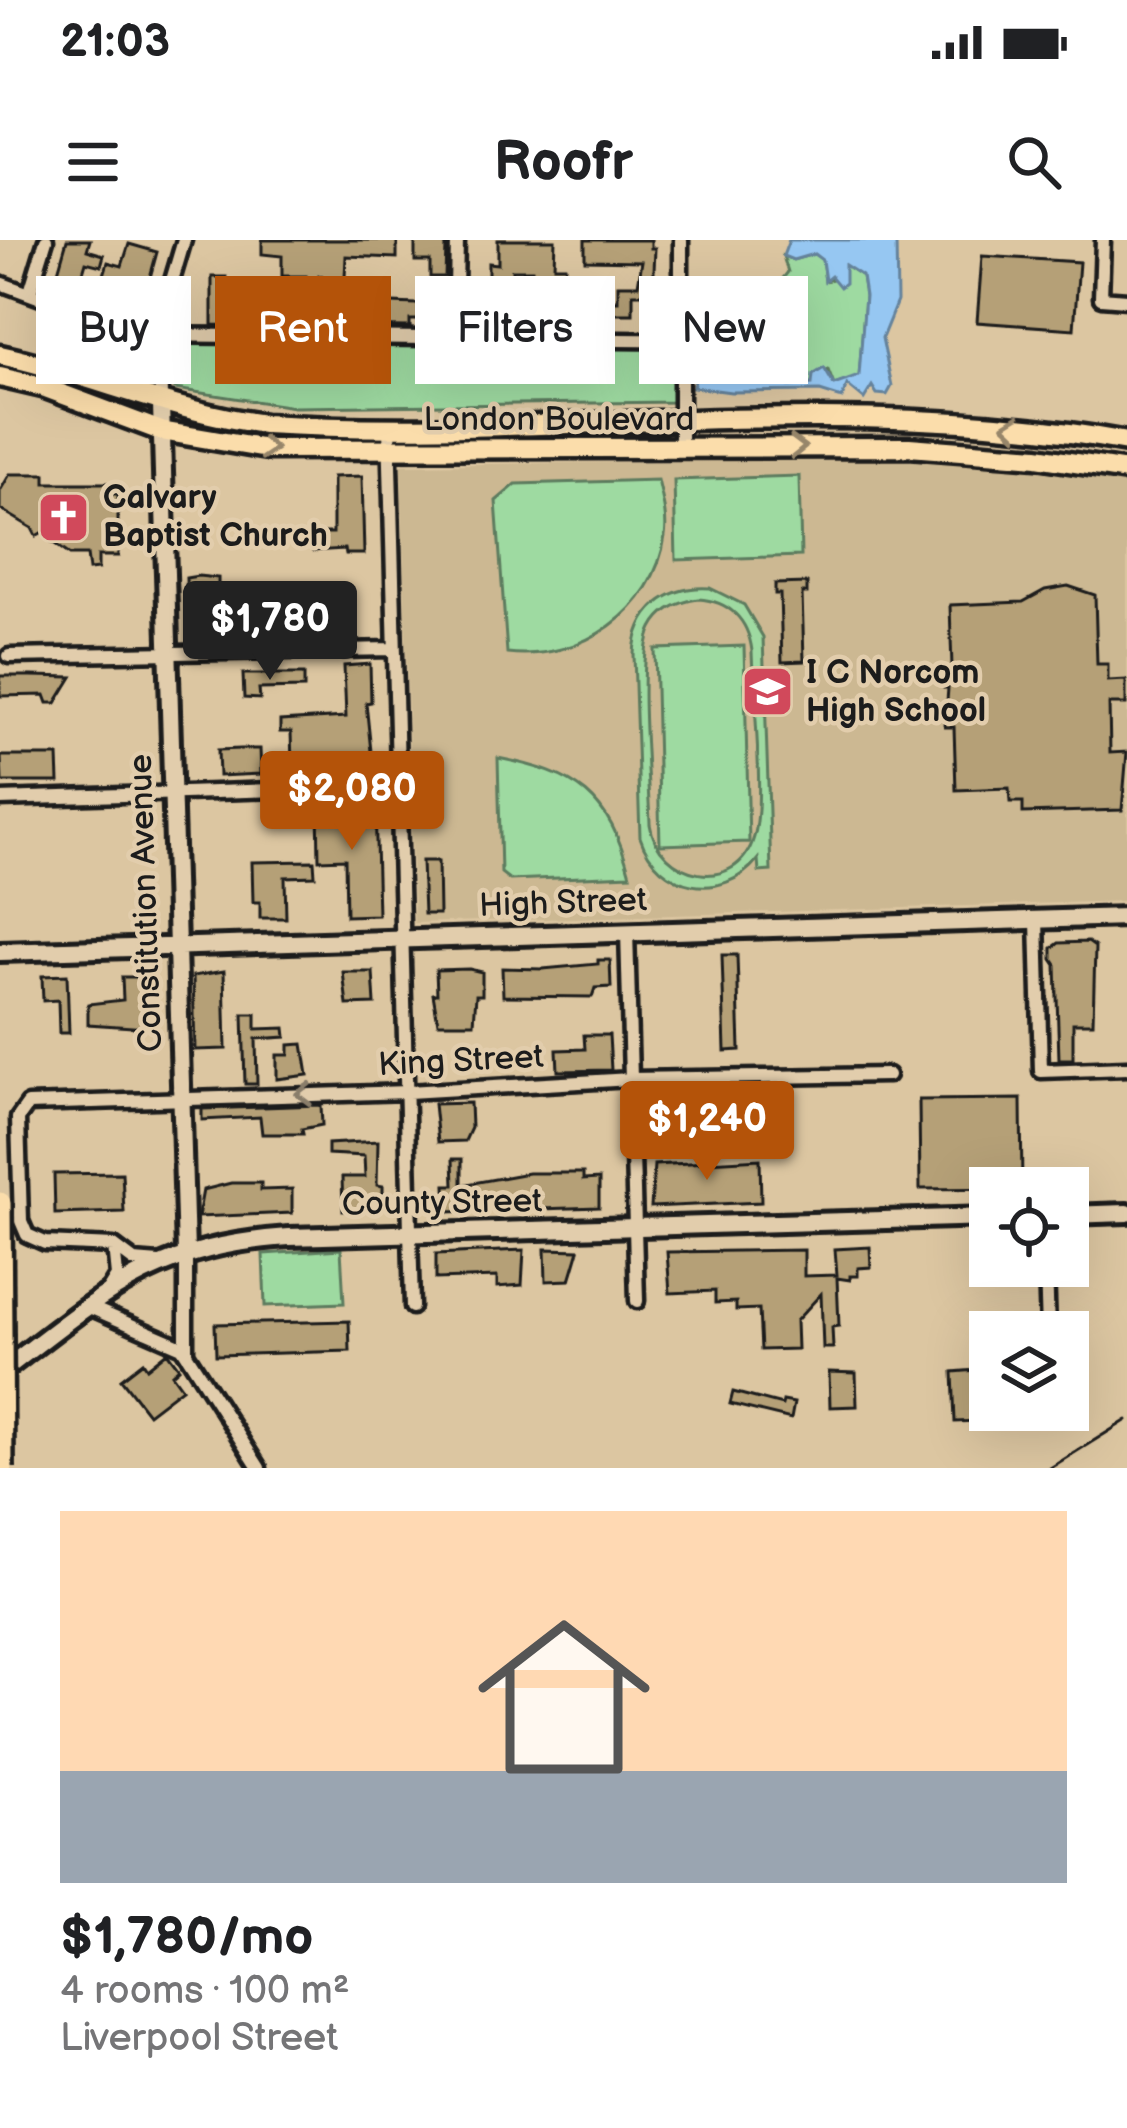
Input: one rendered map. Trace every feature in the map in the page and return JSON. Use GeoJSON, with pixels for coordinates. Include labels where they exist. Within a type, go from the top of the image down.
{"type":"FeatureCollection","features":[{"type":"Feature","properties":{"kind":"highway"},"geometry":{"type":"LineString","coordinates":[[0,1203],[2,1468]]}},
{"type":"Feature","properties":{"kind":"main road","name":"London Boulevard"},"geometry":{"type":"LineString","coordinates":[[0,355],[71,371],[160,404],[264,424],[942,421],[1127,442]]}},
{"type":"Feature","properties":{"kind":"main road","name":"London Boulevard"},"geometry":{"type":"LineString","coordinates":[[0,377],[44,387],[161,431],[267,449],[909,447],[1127,471]]}},
{"type":"Feature","properties":{"kind":"street"},"geometry":{"type":"LineString","coordinates":[[30,292],[46,240]]}},
{"type":"Feature","properties":{"kind":"street","name":"Constitution Avenue"},"geometry":{"type":"LineString","coordinates":[[175,276],[184,240]]}},
{"type":"Feature","properties":{"kind":"street"},"geometry":{"type":"LineString","coordinates":[[456,276],[457,240]]}},
{"type":"Feature","properties":{"kind":"street"},"geometry":{"type":"LineString","coordinates":[[680,276],[681,240]]}},
{"type":"Feature","properties":{"kind":"street"},"geometry":{"type":"LineString","coordinates":[[1103,240],[1101,298],[1127,300]]}},
{"type":"Feature","properties":{"kind":"street"},"geometry":{"type":"LineString","coordinates":[[0,283],[36,294]]}},
{"type":"Feature","properties":{"kind":"street"},"geometry":{"type":"LineString","coordinates":[[191,336],[415,338]]}},
{"type":"Feature","properties":{"kind":"street","name":"Constitution Avenue"},"geometry":{"type":"LineString","coordinates":[[160,384],[186,1351]]}},
{"type":"Feature","properties":{"kind":"street"},"geometry":{"type":"LineString","coordinates":[[680,384],[681,449]]}},
{"type":"Feature","properties":{"kind":"street"},"geometry":{"type":"LineString","coordinates":[[389,426],[412,1307]]}},
{"type":"Feature","properties":{"kind":"street"},"geometry":{"type":"LineString","coordinates":[[9,656],[394,649]]}},
{"type":"Feature","properties":{"kind":"street"},"geometry":{"type":"LineString","coordinates":[[0,799],[398,786]]}},
{"type":"Feature","properties":{"kind":"street","name":"High Street"},"geometry":{"type":"LineString","coordinates":[[0,952],[1127,917]]}},
{"type":"Feature","properties":{"kind":"street"},"geometry":{"type":"LineString","coordinates":[[1037,920],[1041,1071],[1127,1068]]}},
{"type":"Feature","properties":{"kind":"street"},"geometry":{"type":"LineString","coordinates":[[627,932],[637,1301]]}},
{"type":"Feature","properties":{"kind":"street","name":"King Street"},"geometry":{"type":"LineString","coordinates":[[114,1246],[36,1241],[23,1228],[18,1118],[21,1110],[37,1100],[888,1075]]}},
{"type":"Feature","properties":{"kind":"street"},"geometry":{"type":"LineString","coordinates":[[1089,1214],[1127,1213]]}},
{"type":"Feature","properties":{"kind":"street","name":"County Street"},"geometry":{"type":"LineString","coordinates":[[0,1373],[107,1292],[160,1263],[254,1239],[969,1218]]}},
{"type":"Feature","properties":{"kind":"street"},"geometry":{"type":"LineString","coordinates":[[114,1246],[134,1261],[160,1263]]}},
{"type":"Feature","properties":{"kind":"street"},"geometry":{"type":"LineString","coordinates":[[107,1292],[117,1276],[114,1246]]}},
{"type":"Feature","properties":{"kind":"street"},"geometry":{"type":"LineString","coordinates":[[87,1306],[172,1340],[186,1351],[259,1468]]}},
{"type":"Feature","properties":{"kind":"shaded area","name":"I C Norcom High School"},"geometry":{"type":"Polygon","coordinates":[[[888,459],[1081,472],[1127,483],[1127,901],[414,923],[401,465],[888,459]]]}},
{"type":"Feature","properties":{"kind":"green space"},"geometry":{"type":"Polygon","coordinates":[[[814,254],[822,259],[825,281],[836,278],[845,265],[862,276],[859,377],[834,385],[828,370],[813,384],[790,386],[808,384],[808,276],[785,276],[783,256],[793,260],[814,254]]]}},
{"type":"Feature","properties":{"kind":"green space"},"geometry":{"type":"Polygon","coordinates":[[[191,342],[215,342],[215,384],[391,384],[391,345],[415,345],[415,384],[615,384],[615,347],[639,348],[639,384],[676,384],[675,402],[294,407],[175,389],[175,384],[191,384],[191,342]]]}},
{"type":"Feature","properties":{"kind":"green space"},"geometry":{"type":"Polygon","coordinates":[[[799,476],[801,556],[676,560],[674,480],[799,476]]]}},
{"type":"Feature","properties":{"kind":"green space"},"geometry":{"type":"Polygon","coordinates":[[[658,480],[665,536],[658,563],[630,608],[586,640],[534,654],[507,653],[496,501],[516,484],[658,480]]]}},
{"type":"Feature","properties":{"kind":"green space"},"geometry":{"type":"Polygon","coordinates":[[[694,588],[710,588],[744,605],[763,637],[771,871],[759,872],[758,859],[727,882],[710,886],[676,880],[661,870],[640,837],[636,639],[657,604],[694,588]],[[698,599],[660,616],[647,643],[650,824],[667,858],[699,874],[716,874],[745,856],[757,821],[752,651],[735,614],[719,603],[698,599]]]}},
{"type":"Feature","properties":{"kind":"green space"},"geometry":{"type":"Polygon","coordinates":[[[744,646],[749,842],[660,845],[655,649],[744,646]]]}},
{"type":"Feature","properties":{"kind":"green space"},"geometry":{"type":"Polygon","coordinates":[[[498,758],[549,772],[586,792],[612,825],[630,875],[510,880],[501,873],[498,758]]]}},
{"type":"Feature","properties":{"kind":"green space"},"geometry":{"type":"Polygon","coordinates":[[[341,1249],[344,1303],[265,1306],[263,1254],[341,1249]]]}},
{"type":"Feature","properties":{"kind":"water"},"geometry":{"type":"Polygon","coordinates":[[[789,240],[896,240],[897,301],[882,338],[892,386],[887,395],[877,394],[872,386],[864,399],[847,385],[842,398],[820,391],[731,392],[693,387],[812,384],[813,375],[824,368],[834,385],[859,376],[862,276],[845,265],[845,283],[840,287],[831,276],[825,281],[822,260],[814,254],[793,260],[783,256],[789,240]]]}},
{"type":"Feature","properties":{"kind":"building"},"geometry":{"type":"Polygon","coordinates":[[[67,240],[90,240],[87,250],[104,255],[101,266],[86,262],[82,276],[57,276],[67,240]]]}},
{"type":"Feature","properties":{"kind":"building"},"geometry":{"type":"Polygon","coordinates":[[[262,240],[397,240],[397,258],[346,256],[345,276],[282,276],[282,256],[262,254],[262,240]]]}},
{"type":"Feature","properties":{"kind":"building"},"geometry":{"type":"Polygon","coordinates":[[[415,240],[441,240],[446,246],[445,276],[430,276],[430,261],[415,261],[415,240]]]}},
{"type":"Feature","properties":{"kind":"building"},"geometry":{"type":"Polygon","coordinates":[[[498,240],[555,240],[554,266],[565,266],[567,276],[532,276],[532,270],[512,270],[512,276],[488,276],[488,263],[498,264],[498,240]]]}},
{"type":"Feature","properties":{"kind":"building"},"geometry":{"type":"Polygon","coordinates":[[[585,240],[651,240],[654,276],[640,276],[642,261],[585,260],[585,240]]]}},
{"type":"Feature","properties":{"kind":"building"},"geometry":{"type":"Polygon","coordinates":[[[129,244],[157,252],[150,276],[104,276],[108,262],[122,266],[129,244]]]}},
{"type":"Feature","properties":{"kind":"building"},"geometry":{"type":"Polygon","coordinates":[[[982,256],[1079,262],[1074,329],[977,322],[982,256]]]}},
{"type":"Feature","properties":{"kind":"building"},"geometry":{"type":"Polygon","coordinates":[[[212,277],[215,277],[215,325],[212,277]]]}},
{"type":"Feature","properties":{"kind":"building"},"geometry":{"type":"Polygon","coordinates":[[[639,279],[639,294],[633,294],[633,314],[615,314],[615,301],[618,285],[638,285],[639,279]]]}},
{"type":"Feature","properties":{"kind":"building"},"geometry":{"type":"Polygon","coordinates":[[[391,303],[415,304],[410,327],[391,327],[391,303]]]}},
{"type":"Feature","properties":{"kind":"building","name":"Calvary Baptist Church"},"geometry":{"type":"Polygon","coordinates":[[[10,474],[45,474],[45,483],[109,483],[109,494],[118,494],[118,556],[98,556],[98,569],[89,570],[87,555],[70,555],[48,539],[48,529],[36,536],[32,528],[0,509],[0,491],[10,474]]]}},
{"type":"Feature","properties":{"kind":"building"},"geometry":{"type":"Polygon","coordinates":[[[362,476],[364,554],[346,554],[345,549],[313,551],[313,533],[333,533],[333,477],[362,476]]]}},
{"type":"Feature","properties":{"kind":"building"},"geometry":{"type":"Polygon","coordinates":[[[186,578],[218,578],[218,596],[272,586],[272,611],[305,608],[310,626],[271,630],[271,626],[249,628],[233,623],[233,628],[214,633],[188,633],[186,578]]]}},
{"type":"Feature","properties":{"kind":"building"},"geometry":{"type":"Polygon","coordinates":[[[807,583],[807,593],[802,593],[804,661],[782,662],[780,594],[775,594],[775,584],[807,583]]]}},
{"type":"Feature","properties":{"kind":"building","name":"I C Norcom High School"},"geometry":{"type":"Polygon","coordinates":[[[1068,586],[1095,595],[1097,664],[1108,664],[1108,681],[1126,680],[1126,704],[1109,704],[1110,753],[1127,752],[1122,810],[1023,813],[1023,802],[1010,802],[1009,788],[956,790],[954,727],[945,727],[948,688],[944,688],[942,668],[952,668],[950,605],[1023,602],[1045,590],[1068,586]]]}},
{"type":"Feature","properties":{"kind":"building"},"geometry":{"type":"Polygon","coordinates":[[[370,664],[371,702],[366,703],[373,771],[313,775],[313,766],[292,764],[291,732],[280,732],[280,721],[346,717],[344,666],[370,664]]]}},
{"type":"Feature","properties":{"kind":"building"},"geometry":{"type":"Polygon","coordinates":[[[243,674],[304,674],[304,688],[259,689],[260,699],[244,698],[243,674]]]}},
{"type":"Feature","properties":{"kind":"building"},"geometry":{"type":"Polygon","coordinates":[[[0,676],[72,677],[56,703],[48,703],[45,695],[0,696],[0,676]]]}},
{"type":"Feature","properties":{"kind":"building"},"geometry":{"type":"Polygon","coordinates":[[[260,749],[261,774],[219,776],[218,750],[260,749]]]}},
{"type":"Feature","properties":{"kind":"building"},"geometry":{"type":"Polygon","coordinates":[[[1,756],[58,756],[59,782],[2,782],[1,756]]]}},
{"type":"Feature","properties":{"kind":"building"},"geometry":{"type":"Polygon","coordinates":[[[375,804],[378,915],[346,916],[345,859],[319,860],[318,807],[375,804]]]}},
{"type":"Feature","properties":{"kind":"building"},"geometry":{"type":"Polygon","coordinates":[[[314,861],[315,876],[285,877],[286,918],[260,918],[260,902],[253,902],[252,862],[314,861]]]}},
{"type":"Feature","properties":{"kind":"building"},"geometry":{"type":"Polygon","coordinates":[[[422,861],[438,861],[439,914],[424,914],[422,861]]]}},
{"type":"Feature","properties":{"kind":"building"},"geometry":{"type":"Polygon","coordinates":[[[1088,942],[1095,947],[1093,1023],[1073,1023],[1073,1059],[1059,1059],[1052,948],[1059,943],[1088,942]]]}},
{"type":"Feature","properties":{"kind":"building"},"geometry":{"type":"Polygon","coordinates":[[[722,955],[737,955],[740,1050],[725,1051],[722,955]]]}},
{"type":"Feature","properties":{"kind":"building"},"geometry":{"type":"Polygon","coordinates":[[[598,960],[610,960],[611,987],[595,988],[592,997],[503,996],[502,968],[543,969],[598,964],[598,960]]]}},
{"type":"Feature","properties":{"kind":"building"},"geometry":{"type":"Polygon","coordinates":[[[436,970],[482,972],[474,1023],[438,1023],[433,994],[437,994],[436,970]]]}},
{"type":"Feature","properties":{"kind":"building"},"geometry":{"type":"Polygon","coordinates":[[[224,971],[226,1049],[195,1050],[193,976],[224,971]]]}},
{"type":"Feature","properties":{"kind":"building"},"geometry":{"type":"Polygon","coordinates":[[[343,972],[373,972],[375,1004],[347,1005],[343,972]]]}},
{"type":"Feature","properties":{"kind":"building"},"geometry":{"type":"Polygon","coordinates":[[[67,975],[69,1033],[59,1033],[58,1000],[43,1001],[42,976],[67,975]]]}},
{"type":"Feature","properties":{"kind":"building"},"geometry":{"type":"Polygon","coordinates":[[[122,977],[146,977],[147,1028],[88,1024],[88,1004],[123,1000],[122,977]]]}},
{"type":"Feature","properties":{"kind":"building"},"geometry":{"type":"Polygon","coordinates":[[[243,1014],[256,1014],[256,1029],[285,1028],[286,1037],[256,1039],[257,1084],[245,1084],[243,1014]]]}},
{"type":"Feature","properties":{"kind":"building"},"geometry":{"type":"Polygon","coordinates":[[[584,1035],[609,1035],[611,1070],[558,1071],[557,1050],[585,1049],[584,1035]]]}},
{"type":"Feature","properties":{"kind":"building"},"geometry":{"type":"Polygon","coordinates":[[[303,1044],[308,1075],[277,1079],[277,1055],[289,1055],[289,1045],[303,1044]]]}},
{"type":"Feature","properties":{"kind":"building"},"geometry":{"type":"Polygon","coordinates":[[[1021,1099],[1022,1167],[969,1167],[969,1189],[920,1189],[919,1100],[1021,1099]]]}},
{"type":"Feature","properties":{"kind":"building"},"geometry":{"type":"Polygon","coordinates":[[[470,1103],[471,1128],[465,1141],[438,1142],[434,1104],[470,1103]]]}},
{"type":"Feature","properties":{"kind":"building"},"geometry":{"type":"Polygon","coordinates":[[[321,1105],[322,1125],[302,1129],[303,1134],[262,1134],[260,1117],[202,1120],[202,1109],[321,1105]]]}},
{"type":"Feature","properties":{"kind":"building"},"geometry":{"type":"Polygon","coordinates":[[[378,1141],[377,1185],[383,1186],[383,1208],[343,1211],[342,1177],[365,1177],[364,1156],[328,1154],[328,1144],[378,1141]]]}},
{"type":"Feature","properties":{"kind":"building"},"geometry":{"type":"Polygon","coordinates":[[[453,1159],[462,1159],[462,1185],[528,1173],[583,1173],[583,1180],[599,1179],[599,1207],[447,1212],[446,1185],[454,1185],[453,1159]]]}},
{"type":"Feature","properties":{"kind":"building"},"geometry":{"type":"Polygon","coordinates":[[[760,1159],[761,1202],[651,1207],[654,1165],[760,1159]]]}},
{"type":"Feature","properties":{"kind":"building"},"geometry":{"type":"Polygon","coordinates":[[[122,1173],[124,1212],[55,1214],[54,1174],[122,1173]]]}},
{"type":"Feature","properties":{"kind":"building"},"geometry":{"type":"Polygon","coordinates":[[[261,1183],[261,1190],[292,1189],[292,1213],[198,1217],[203,1190],[261,1183]]]}},
{"type":"Feature","properties":{"kind":"building"},"geometry":{"type":"Polygon","coordinates":[[[870,1247],[871,1267],[858,1268],[858,1276],[850,1280],[837,1278],[839,1326],[832,1327],[833,1348],[823,1348],[821,1294],[796,1321],[797,1349],[761,1350],[759,1309],[736,1310],[736,1302],[715,1303],[715,1291],[670,1293],[667,1252],[804,1250],[804,1276],[837,1275],[835,1249],[870,1247]]]}},
{"type":"Feature","properties":{"kind":"building"},"geometry":{"type":"Polygon","coordinates":[[[545,1249],[579,1250],[570,1280],[546,1281],[545,1249]]]}},
{"type":"Feature","properties":{"kind":"building"},"geometry":{"type":"Polygon","coordinates":[[[524,1250],[522,1285],[497,1287],[497,1277],[436,1279],[436,1254],[524,1250]]]}},
{"type":"Feature","properties":{"kind":"building"},"geometry":{"type":"Polygon","coordinates":[[[349,1321],[350,1351],[216,1355],[215,1324],[349,1321]]]}},
{"type":"Feature","properties":{"kind":"building"},"geometry":{"type":"Polygon","coordinates":[[[167,1352],[179,1368],[172,1374],[182,1388],[148,1414],[121,1379],[143,1362],[147,1368],[167,1352]]]}},
{"type":"Feature","properties":{"kind":"building"},"geometry":{"type":"Polygon","coordinates":[[[969,1371],[969,1421],[955,1422],[953,1372],[969,1371]]]}},
{"type":"Feature","properties":{"kind":"building"},"geometry":{"type":"Polygon","coordinates":[[[829,1372],[856,1373],[857,1406],[830,1407],[829,1372]]]}},
{"type":"Feature","properties":{"kind":"building"},"geometry":{"type":"Polygon","coordinates":[[[733,1392],[782,1405],[783,1401],[794,1403],[791,1419],[730,1404],[733,1392]]]}},
{"type":"Feature","properties":{"kind":"railway"},"geometry":{"type":"LineString","coordinates":[[1050,1468],[1127,1420]]}},
{"type":"Feature","properties":{"kind":"place","name":"Calvary Baptist Church"},"geometry":{"type":"Point","coordinates":[64,517]}},
{"type":"Feature","properties":{"kind":"place","name":"I C Norcom High School"},"geometry":{"type":"Point","coordinates":[767,692]}}]}
